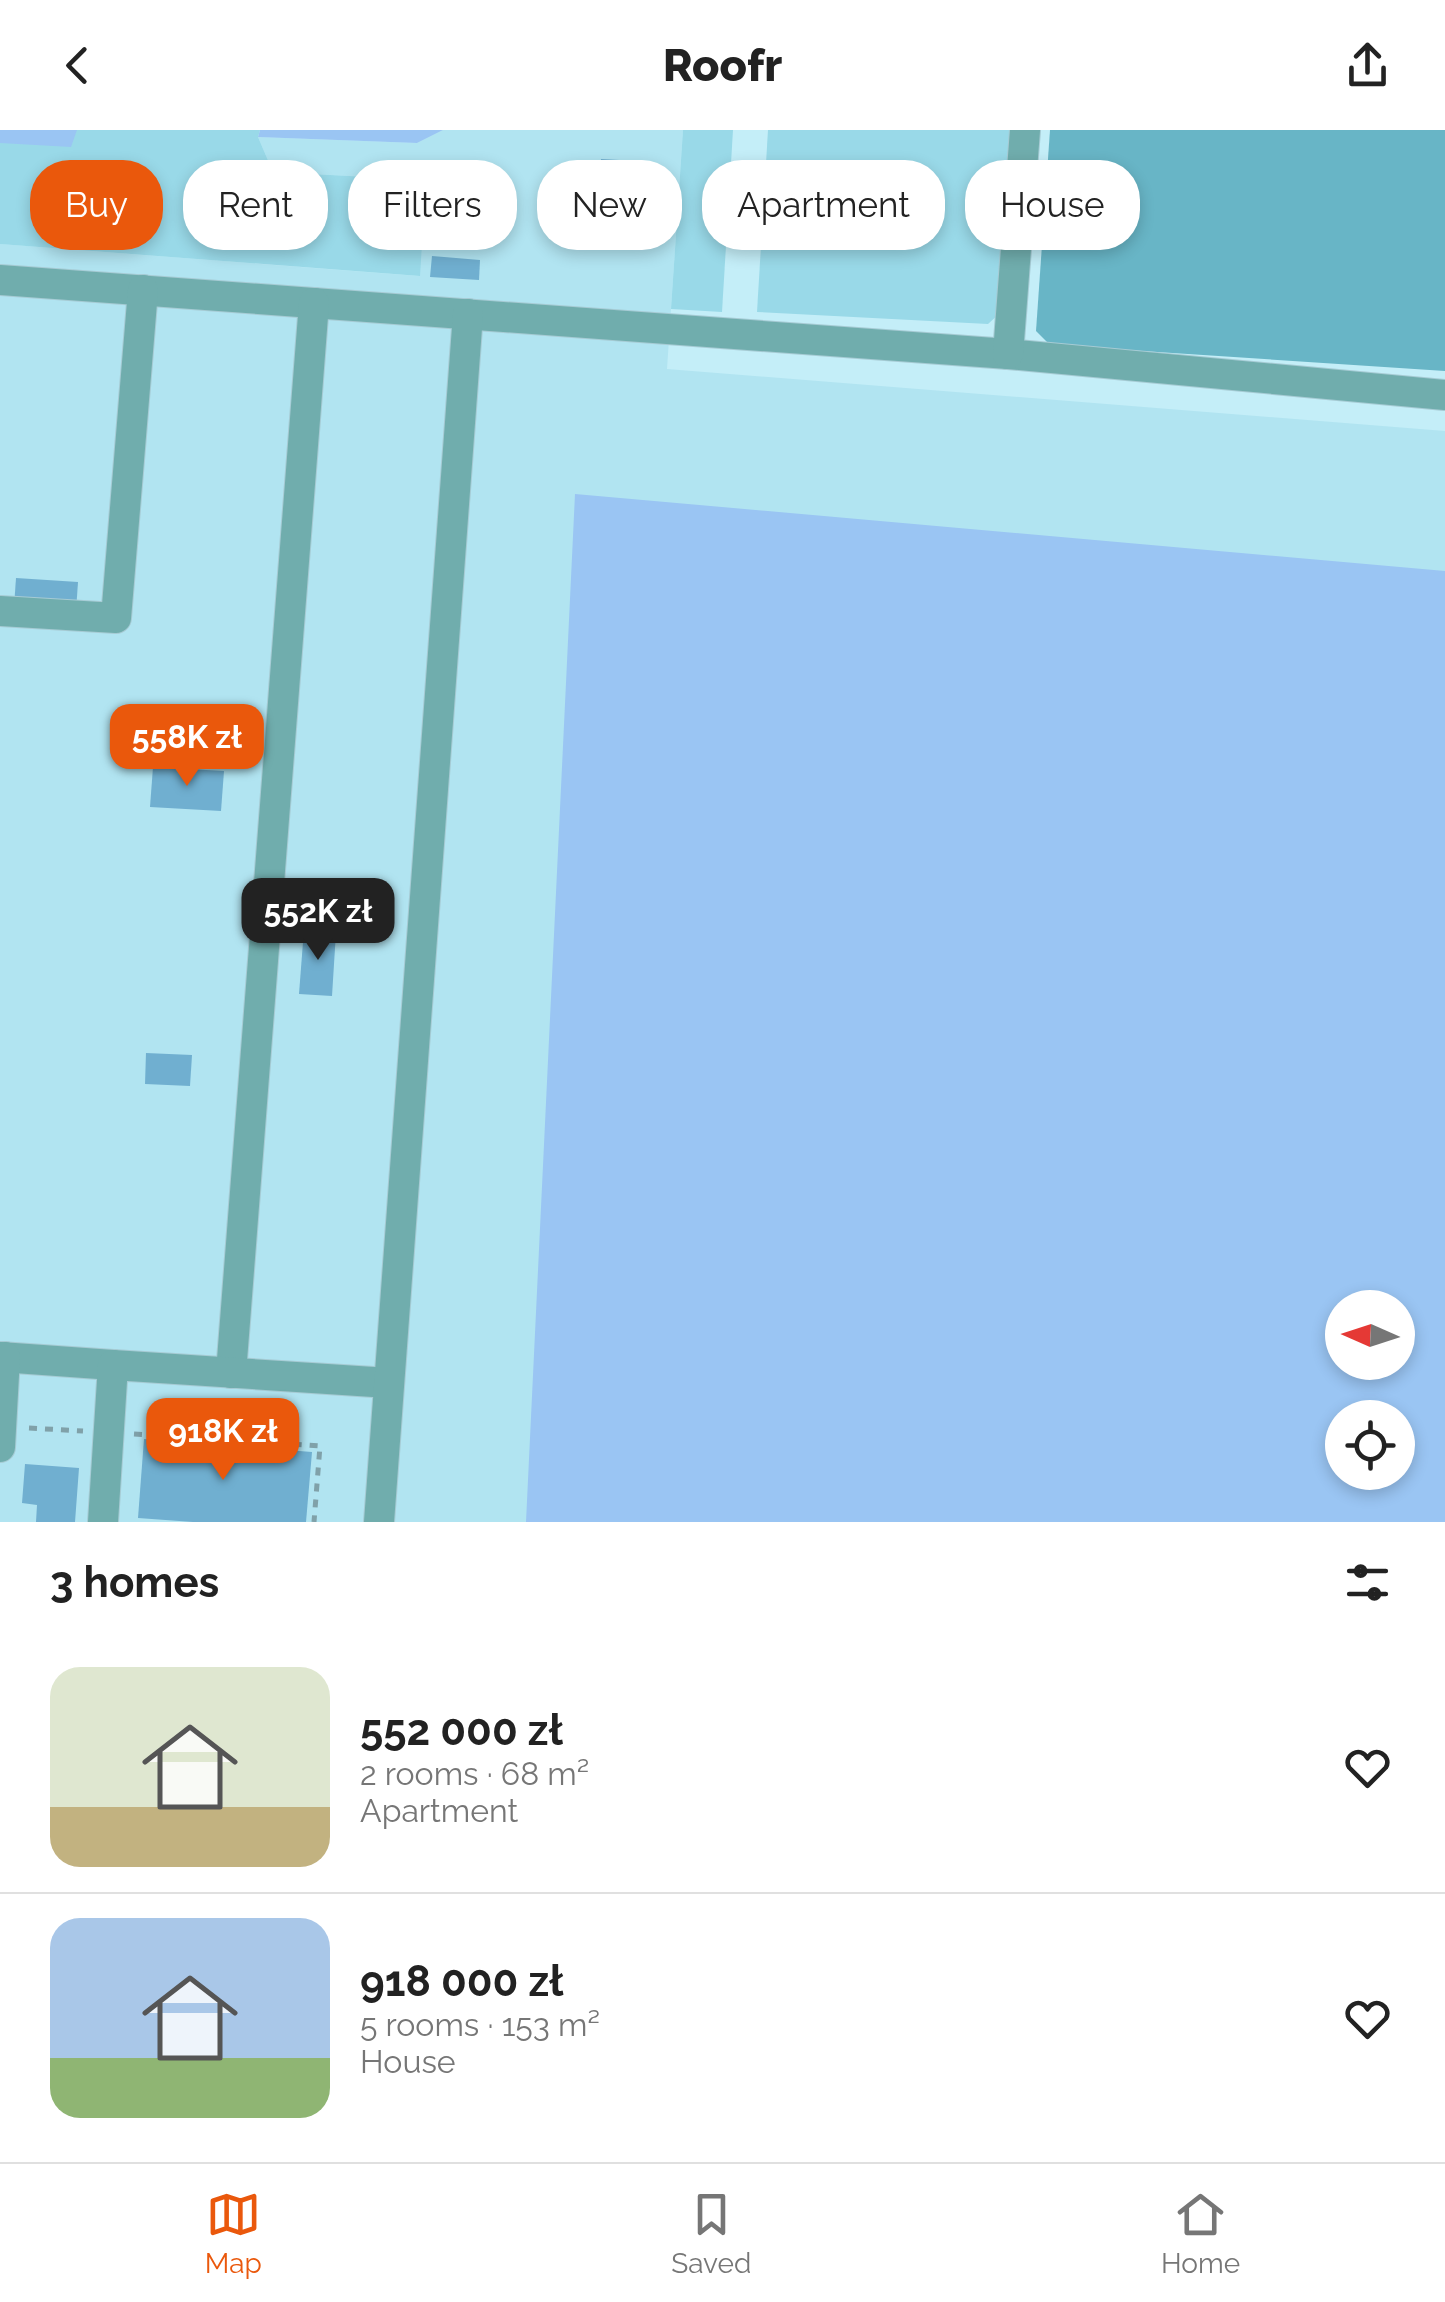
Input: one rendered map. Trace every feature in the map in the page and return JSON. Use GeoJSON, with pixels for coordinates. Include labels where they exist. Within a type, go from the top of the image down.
{"type":"FeatureCollection","features":[{"type":"Feature","properties":{"kind":"lane"},"geometry":{"type":"LineString","coordinates":[[1008,354],[1025,130]]}},
{"type":"Feature","properties":{"kind":"lane"},"geometry":{"type":"LineString","coordinates":[[0,280],[1008,354],[1445,395]]}},
{"type":"Feature","properties":{"kind":"lane"},"geometry":{"type":"LineString","coordinates":[[0,611],[116,618],[143,290]]}},
{"type":"Feature","properties":{"kind":"lane"},"geometry":{"type":"LineString","coordinates":[[231,1372],[314,303]]}},
{"type":"Feature","properties":{"kind":"lane"},"geometry":{"type":"LineString","coordinates":[[379,1522],[468,314]]}},
{"type":"Feature","properties":{"kind":"lane"},"geometry":{"type":"LineString","coordinates":[[0,1447],[2,1357],[389,1383]]}},
{"type":"Feature","properties":{"kind":"lane"},"geometry":{"type":"LineString","coordinates":[[103,1522],[113,1365]]}},
{"type":"Feature","properties":{"kind":"path"},"geometry":{"type":"LineString","coordinates":[[1,1426],[320,1446],[314,1522]]}},
{"type":"Feature","properties":{"kind":"shaded area"},"geometry":{"type":"Polygon","coordinates":[[[0,130],[260,130],[258,137],[268,160],[183,160],[183,250],[328,250],[328,175],[348,176],[348,250],[422,250],[420,276],[79,250],[163,250],[163,160],[30,160],[30,246],[0,244],[0,130]]]}},
{"type":"Feature","properties":{"kind":"shaded area"},"geometry":{"type":"Polygon","coordinates":[[[0,130],[77,130],[71,147],[0,143],[0,130]]]}},
{"type":"Feature","properties":{"kind":"shaded area"},"geometry":{"type":"Polygon","coordinates":[[[260,130],[443,130],[417,143],[258,137],[260,130]]]}},
{"type":"Feature","properties":{"kind":"shaded area"},"geometry":{"type":"Polygon","coordinates":[[[443,130],[683,130],[681,160],[537,160],[537,250],[675,250],[667,369],[1445,431],[1445,1522],[0,1522],[0,244],[30,246],[30,250],[79,250],[419,276],[421,250],[517,250],[517,160],[348,160],[348,176],[328,175],[328,160],[268,160],[258,137],[417,143],[443,130]]]}},
{"type":"Feature","properties":{"kind":"shaded area"},"geometry":{"type":"Polygon","coordinates":[[[683,130],[733,130],[731,160],[702,160],[702,250],[726,250],[722,312],[671,309],[675,250],[682,250],[683,130]]]}},
{"type":"Feature","properties":{"kind":"shaded area"},"geometry":{"type":"Polygon","coordinates":[[[768,130],[1014,130],[1012,160],[965,160],[965,250],[1004,250],[999,314],[988,324],[757,312],[761,250],[945,250],[945,160],[766,160],[768,130]]]}},
{"type":"Feature","properties":{"kind":"shaded area"},"geometry":{"type":"Polygon","coordinates":[[[1050,130],[1445,130],[1445,371],[1050,345],[1036,331],[1042,250],[1140,250],[1140,160],[1048,160],[1050,130]]]}},
{"type":"Feature","properties":{"kind":"shaded area"},"geometry":{"type":"Polygon","coordinates":[[[575,494],[1445,571],[1445,1522],[526,1522],[575,494]]]}},
{"type":"Feature","properties":{"kind":"building"},"geometry":{"type":"Polygon","coordinates":[[[432,256],[480,260],[479,280],[430,277],[432,256]]]}},
{"type":"Feature","properties":{"kind":"building"},"geometry":{"type":"Polygon","coordinates":[[[16,578],[78,582],[76,611],[14,607],[16,578]]]}},
{"type":"Feature","properties":{"kind":"building"},"geometry":{"type":"Polygon","coordinates":[[[153,767],[224,771],[221,811],[150,807],[153,767]]]}},
{"type":"Feature","properties":{"kind":"building"},"geometry":{"type":"Polygon","coordinates":[[[304,929],[336,932],[332,996],[299,994],[304,929]]]}},
{"type":"Feature","properties":{"kind":"building"},"geometry":{"type":"Polygon","coordinates":[[[146,1053],[192,1055],[190,1086],[145,1084],[146,1053]]]}},
{"type":"Feature","properties":{"kind":"building"},"geometry":{"type":"Polygon","coordinates":[[[144,1439],[312,1452],[306,1522],[138,1518],[144,1439]]]}},
{"type":"Feature","properties":{"kind":"building"},"geometry":{"type":"Polygon","coordinates":[[[25,1464],[79,1468],[75,1522],[36,1522],[37,1505],[22,1503],[25,1464]]]}}]}
